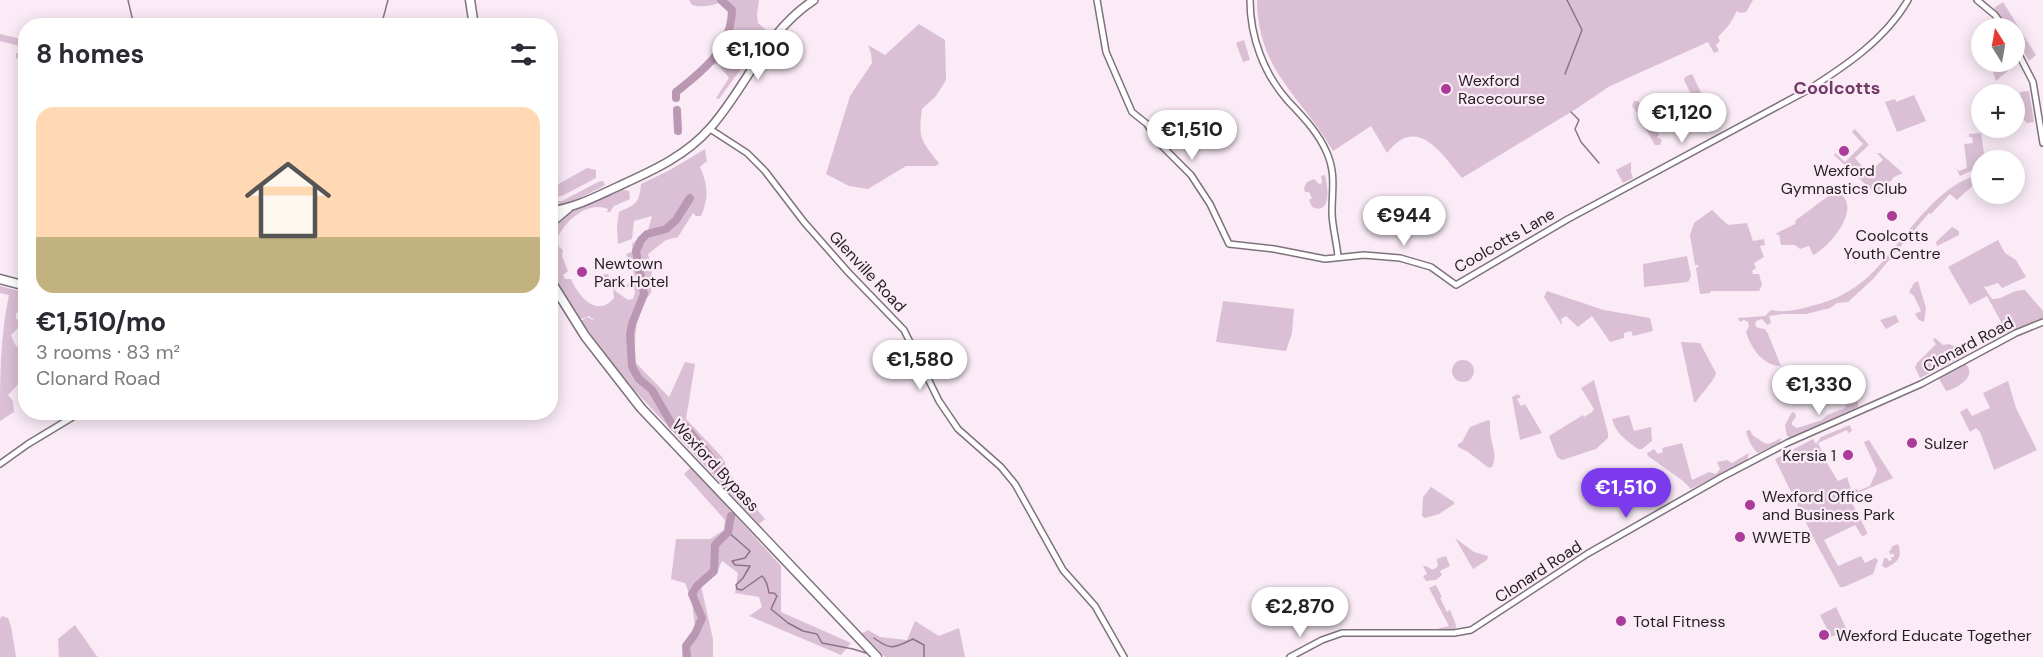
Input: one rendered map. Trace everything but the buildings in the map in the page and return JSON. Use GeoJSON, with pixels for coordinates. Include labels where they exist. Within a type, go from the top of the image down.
{"type":"FeatureCollection","features":[{"type":"Feature","properties":{"kind":"highway"},"geometry":{"type":"LineString","coordinates":[[470,0],[473,18]]}},
{"type":"Feature","properties":{"kind":"highway"},"geometry":{"type":"LineString","coordinates":[[0,279],[18,284]]}},
{"type":"Feature","properties":{"kind":"highway","name":"Wexford Bypass"},"geometry":{"type":"LineString","coordinates":[[558,293],[585,336],[641,408],[877,657]]}},
{"type":"Feature","properties":{"kind":"main road"},"geometry":{"type":"LineString","coordinates":[[558,210],[569,208],[665,165],[688,149],[710,129],[768,44],[785,24],[814,0]]}},
{"type":"Feature","properties":{"kind":"main road"},"geometry":{"type":"LineString","coordinates":[[558,217],[569,208]]}},
{"type":"Feature","properties":{"kind":"street","name":"Coolcotts Lane"},"geometry":{"type":"LineString","coordinates":[[1097,0],[1106,52],[1132,112],[1148,124],[1161,144],[1191,176],[1210,204],[1229,244],[1274,249],[1325,259],[1364,255],[1400,258],[1431,267],[1456,285],[1635,182],[1806,91],[1841,68],[1875,40],[1897,17],[1908,0]]}},
{"type":"Feature","properties":{"kind":"street"},"geometry":{"type":"LineString","coordinates":[[1250,0],[1252,29],[1262,59],[1278,88],[1314,129],[1327,152],[1332,168],[1334,191],[1332,212],[1338,257]]}},
{"type":"Feature","properties":{"kind":"street"},"geometry":{"type":"LineString","coordinates":[[1977,0],[1997,18]]}},
{"type":"Feature","properties":{"kind":"street"},"geometry":{"type":"LineString","coordinates":[[2025,66],[2033,82],[2043,143]]}},
{"type":"Feature","properties":{"kind":"street","name":"Glenville Road"},"geometry":{"type":"LineString","coordinates":[[710,129],[747,153],[759,165],[804,222],[904,330],[939,401],[958,429],[1001,467],[1015,484],[1063,570],[1095,606],[1124,657]]}},
{"type":"Feature","properties":{"kind":"street","name":"Clonard Road"},"geometry":{"type":"LineString","coordinates":[[1290,657],[1322,640],[1342,633],[1454,633],[1471,630],[1587,554],[1722,477],[1808,434],[1921,384],[2016,333],[2043,322]]}},
{"type":"Feature","properties":{"kind":"street"},"geometry":{"type":"LineString","coordinates":[[0,464],[68,420]]}},
{"type":"Feature","properties":{"kind":"shaded area"},"geometry":{"type":"Polygon","coordinates":[[[689,0],[759,0],[758,23],[767,33],[719,99],[716,98],[729,78],[718,64],[710,65],[727,36],[732,10],[723,2],[700,6],[692,5],[689,0]]]}},
{"type":"Feature","properties":{"kind":"shaded area","name":"Wexford Racecourse"},"geometry":{"type":"Polygon","coordinates":[[[1257,0],[1753,0],[1746,12],[1737,11],[1729,25],[1718,37],[1720,41],[1716,45],[1719,51],[1714,53],[1708,42],[1610,86],[1462,178],[1437,149],[1418,137],[1408,137],[1398,142],[1387,153],[1371,126],[1333,151],[1273,65],[1259,25],[1257,0]]]}},
{"type":"Feature","properties":{"kind":"shaded area"},"geometry":{"type":"Polygon","coordinates":[[[2003,2],[2013,18],[2002,18],[1994,8],[2003,2]]]}},
{"type":"Feature","properties":{"kind":"shaded area"},"geometry":{"type":"Polygon","coordinates":[[[919,24],[945,40],[946,80],[936,96],[922,109],[920,127],[922,139],[939,163],[936,166],[906,166],[868,189],[849,186],[826,174],[850,96],[872,63],[868,45],[885,55],[919,24]]]}},
{"type":"Feature","properties":{"kind":"shaded area"},"geometry":{"type":"Polygon","coordinates":[[[0,34],[18,38],[18,46],[0,41],[0,34]]]}},
{"type":"Feature","properties":{"kind":"shaded area"},"geometry":{"type":"Polygon","coordinates":[[[2025,37],[2036,55],[2029,61],[2025,54],[2025,37]]]}},
{"type":"Feature","properties":{"kind":"shaded area"},"geometry":{"type":"Polygon","coordinates":[[[1244,40],[1250,60],[1243,62],[1236,43],[1244,40]]]}},
{"type":"Feature","properties":{"kind":"shaded area"},"geometry":{"type":"Polygon","coordinates":[[[1993,72],[2006,72],[1996,81],[1993,72]]]}},
{"type":"Feature","properties":{"kind":"shaded area"},"geometry":{"type":"Polygon","coordinates":[[[1692,74],[1709,109],[1702,112],[1698,109],[1684,80],[1692,74]]]}},
{"type":"Feature","properties":{"kind":"shaded area"},"geometry":{"type":"Polygon","coordinates":[[[2025,91],[2029,91],[2034,122],[2025,121],[2025,91]]]}},
{"type":"Feature","properties":{"kind":"shaded area"},"geometry":{"type":"Polygon","coordinates":[[[1914,95],[1926,121],[1897,132],[1885,102],[1895,99],[1896,102],[1914,95]]]}},
{"type":"Feature","properties":{"kind":"shaded area"},"geometry":{"type":"Polygon","coordinates":[[[1634,101],[1638,101],[1644,109],[1643,114],[1647,113],[1659,135],[1657,137],[1662,140],[1660,145],[1655,145],[1639,117],[1642,116],[1640,112],[1637,113],[1632,106],[1634,101]]]}},
{"type":"Feature","properties":{"kind":"shaded area"},"geometry":{"type":"Polygon","coordinates":[[[1855,129],[1869,145],[1855,158],[1868,173],[1883,160],[1877,153],[1880,153],[1903,173],[1894,177],[1878,196],[1834,155],[1835,153],[1845,162],[1863,144],[1852,132],[1855,129]]]}},
{"type":"Feature","properties":{"kind":"shaded area"},"geometry":{"type":"Polygon","coordinates":[[[1972,138],[1982,138],[1984,150],[1971,150],[1971,171],[1960,176],[1956,168],[1959,171],[1967,168],[1964,144],[1973,143],[1972,138]]]}},
{"type":"Feature","properties":{"kind":"shaded area"},"geometry":{"type":"Polygon","coordinates":[[[705,149],[707,161],[700,167],[706,186],[705,203],[701,216],[693,213],[678,237],[666,240],[648,254],[652,268],[651,293],[645,300],[638,317],[635,362],[669,397],[685,362],[695,364],[686,419],[722,457],[737,486],[765,519],[759,524],[624,379],[581,321],[587,317],[595,321],[589,316],[581,319],[558,283],[558,243],[563,250],[562,256],[568,271],[563,275],[565,279],[571,279],[578,292],[588,302],[601,306],[614,298],[613,289],[600,275],[608,274],[613,285],[622,281],[624,286],[635,283],[636,279],[626,254],[633,251],[632,244],[648,230],[652,216],[634,221],[632,239],[618,244],[617,226],[619,212],[636,202],[641,184],[705,149]],[[630,286],[622,290],[620,287],[614,290],[628,300],[633,299],[634,288],[630,286]]]}},
{"type":"Feature","properties":{"kind":"shaded area"},"geometry":{"type":"Polygon","coordinates":[[[1631,162],[1633,178],[1623,183],[1616,170],[1631,162]]]}},
{"type":"Feature","properties":{"kind":"shaded area"},"geometry":{"type":"Polygon","coordinates":[[[587,168],[596,170],[596,178],[558,197],[558,184],[587,168]]]}},
{"type":"Feature","properties":{"kind":"shaded area"},"geometry":{"type":"Polygon","coordinates":[[[1325,175],[1326,204],[1318,209],[1312,207],[1309,200],[1312,198],[1304,188],[1307,182],[1314,179],[1319,184],[1322,183],[1321,176],[1325,175]]]}},
{"type":"Feature","properties":{"kind":"shaded area"},"geometry":{"type":"Polygon","coordinates":[[[1971,178],[1971,187],[1957,200],[1950,194],[1931,214],[1929,213],[1873,279],[1848,302],[1837,303],[1830,308],[1806,314],[1769,316],[1771,323],[1767,325],[1762,319],[1756,321],[1755,325],[1765,329],[1768,334],[1781,366],[1769,363],[1759,355],[1746,332],[1748,322],[1744,320],[1740,322],[1738,318],[1765,316],[1771,310],[1801,309],[1829,301],[1846,293],[1874,271],[1937,200],[1971,178]]]}},
{"type":"Feature","properties":{"kind":"shaded area"},"geometry":{"type":"Polygon","coordinates":[[[603,181],[605,185],[558,206],[558,201],[603,181]]]}},
{"type":"Feature","properties":{"kind":"shaded area"},"geometry":{"type":"Polygon","coordinates":[[[623,190],[629,191],[630,199],[614,206],[610,212],[600,207],[584,210],[560,232],[558,237],[558,221],[571,212],[609,195],[623,190]]]}},
{"type":"Feature","properties":{"kind":"shaded area"},"geometry":{"type":"Polygon","coordinates":[[[1835,191],[1844,197],[1847,205],[1846,214],[1842,225],[1828,243],[1813,255],[1809,246],[1800,249],[1795,245],[1781,245],[1779,235],[1775,234],[1795,224],[1796,220],[1835,191]]]}},
{"type":"Feature","properties":{"kind":"shaded area"},"geometry":{"type":"Polygon","coordinates":[[[1712,210],[1728,225],[1747,223],[1753,241],[1764,239],[1765,245],[1760,246],[1764,257],[1754,263],[1756,268],[1752,271],[1753,274],[1759,274],[1762,285],[1759,291],[1711,291],[1700,294],[1696,268],[1698,265],[1695,265],[1690,235],[1694,223],[1712,210]]]}},
{"type":"Feature","properties":{"kind":"shaded area"},"geometry":{"type":"Polygon","coordinates":[[[1952,227],[1959,231],[1959,235],[1937,246],[1936,242],[1952,227]]]}},
{"type":"Feature","properties":{"kind":"shaded area"},"geometry":{"type":"Polygon","coordinates":[[[1998,240],[2005,253],[2016,260],[2026,277],[2002,288],[1998,283],[1984,287],[1992,299],[2025,290],[2043,311],[2043,318],[2007,333],[1987,296],[1970,305],[1948,267],[1998,240]]]}},
{"type":"Feature","properties":{"kind":"shaded area"},"geometry":{"type":"Polygon","coordinates":[[[1687,256],[1691,276],[1688,282],[1644,287],[1643,264],[1687,256]]]}},
{"type":"Feature","properties":{"kind":"shaded area"},"geometry":{"type":"Polygon","coordinates":[[[1918,281],[1926,308],[1924,322],[1919,320],[1915,314],[1921,311],[1914,296],[1909,292],[1914,283],[1918,281]]]}},
{"type":"Feature","properties":{"kind":"shaded area"},"geometry":{"type":"Polygon","coordinates":[[[0,286],[18,291],[16,318],[18,328],[11,335],[18,348],[18,384],[8,395],[13,401],[14,412],[0,421],[2,342],[9,295],[0,293],[0,286]]]}},
{"type":"Feature","properties":{"kind":"shaded area"},"geometry":{"type":"Polygon","coordinates":[[[1547,291],[1604,310],[1650,318],[1653,331],[1633,336],[1631,331],[1624,333],[1624,338],[1610,342],[1592,316],[1578,327],[1566,316],[1561,319],[1561,324],[1544,297],[1547,291]]]}},
{"type":"Feature","properties":{"kind":"shaded area"},"geometry":{"type":"Polygon","coordinates":[[[1223,301],[1294,309],[1292,333],[1286,351],[1216,342],[1223,301]]]}},
{"type":"Feature","properties":{"kind":"shaded area"},"geometry":{"type":"Polygon","coordinates":[[[1896,315],[1899,322],[1886,329],[1880,320],[1896,315]]]}},
{"type":"Feature","properties":{"kind":"shaded area"},"geometry":{"type":"Polygon","coordinates":[[[1935,338],[1943,345],[1949,344],[1961,349],[1966,346],[1969,353],[1920,378],[1915,367],[1936,344],[1933,340],[1935,338]]]}},
{"type":"Feature","properties":{"kind":"shaded area"},"geometry":{"type":"Polygon","coordinates":[[[1681,342],[1700,343],[1716,373],[1696,402],[1694,402],[1681,342]]]}},
{"type":"Feature","properties":{"kind":"shaded area"},"geometry":{"type":"Polygon","coordinates":[[[1459,360],[1467,360],[1474,367],[1474,375],[1467,382],[1459,382],[1452,375],[1452,367],[1459,360]]]}},
{"type":"Feature","properties":{"kind":"shaded area"},"geometry":{"type":"Polygon","coordinates":[[[1965,363],[1969,372],[1968,377],[1961,384],[1946,391],[1938,377],[1965,363]]]}},
{"type":"Feature","properties":{"kind":"shaded area"},"geometry":{"type":"Polygon","coordinates":[[[1834,366],[1850,385],[1858,407],[1791,438],[1787,436],[1785,425],[1792,412],[1796,417],[1792,425],[1797,428],[1822,420],[1827,415],[1845,408],[1846,403],[1838,399],[1832,369],[1834,366]]]}},
{"type":"Feature","properties":{"kind":"shaded area"},"geometry":{"type":"Polygon","coordinates":[[[1594,380],[1608,438],[1596,449],[1562,460],[1557,457],[1549,436],[1592,412],[1594,409],[1581,388],[1594,380]]]}},
{"type":"Feature","properties":{"kind":"shaded area"},"geometry":{"type":"Polygon","coordinates":[[[2008,381],[2016,408],[2037,450],[1994,470],[1980,432],[1976,428],[1970,432],[1960,412],[1967,408],[1972,416],[1990,408],[1983,393],[2008,381]]]}},
{"type":"Feature","properties":{"kind":"shaded area"},"geometry":{"type":"Polygon","coordinates":[[[1518,394],[1521,397],[1517,399],[1521,406],[1525,404],[1542,433],[1520,440],[1512,397],[1518,394]]]}},
{"type":"Feature","properties":{"kind":"shaded area"},"geometry":{"type":"Polygon","coordinates":[[[1629,415],[1634,431],[1651,427],[1652,441],[1642,449],[1638,449],[1619,433],[1612,419],[1629,415]]]}},
{"type":"Feature","properties":{"kind":"shaded area"},"geometry":{"type":"Polygon","coordinates":[[[1488,420],[1494,449],[1492,467],[1489,468],[1458,447],[1470,427],[1488,420]]]}},
{"type":"Feature","properties":{"kind":"shaded area"},"geometry":{"type":"Polygon","coordinates":[[[1850,425],[1852,431],[1848,433],[1847,430],[1818,443],[1838,481],[1847,477],[1851,489],[1858,491],[1870,486],[1877,470],[1864,442],[1869,440],[1893,478],[1849,497],[1867,532],[1866,535],[1862,536],[1855,525],[1824,540],[1838,566],[1861,556],[1865,563],[1875,558],[1878,560],[1873,574],[1840,587],[1775,459],[1813,439],[1816,444],[1821,437],[1850,425]]]}},
{"type":"Feature","properties":{"kind":"shaded area"},"geometry":{"type":"Polygon","coordinates":[[[1750,430],[1754,436],[1765,443],[1781,438],[1780,443],[1758,453],[1748,437],[1746,431],[1750,430]]]}},
{"type":"Feature","properties":{"kind":"shaded area"},"geometry":{"type":"Polygon","coordinates":[[[1682,443],[1692,480],[1709,472],[1716,474],[1720,469],[1717,462],[1727,460],[1732,463],[1749,453],[1747,460],[1691,489],[1647,453],[1654,449],[1658,454],[1663,452],[1662,448],[1682,443]]]}},
{"type":"Feature","properties":{"kind":"shaded area"},"geometry":{"type":"Polygon","coordinates":[[[691,467],[781,566],[781,612],[851,643],[841,655],[749,616],[762,607],[759,597],[735,593],[738,573],[722,561],[716,575],[701,586],[713,639],[713,657],[682,657],[683,646],[695,629],[692,601],[685,583],[671,579],[676,539],[710,539],[724,530],[725,520],[684,474],[691,467]]]}},
{"type":"Feature","properties":{"kind":"shaded area"},"geometry":{"type":"Polygon","coordinates":[[[1431,487],[1454,504],[1439,514],[1425,518],[1422,516],[1423,497],[1431,487]]]}},
{"type":"Feature","properties":{"kind":"shaded area"},"geometry":{"type":"Polygon","coordinates":[[[1455,538],[1474,552],[1488,556],[1487,560],[1473,569],[1455,538]]]}},
{"type":"Feature","properties":{"kind":"shaded area"},"geometry":{"type":"Polygon","coordinates":[[[1898,544],[1900,556],[1898,559],[1886,568],[1882,566],[1884,558],[1892,560],[1891,557],[1894,557],[1894,554],[1890,554],[1889,551],[1891,547],[1898,544]]]}},
{"type":"Feature","properties":{"kind":"shaded area"},"geometry":{"type":"Polygon","coordinates":[[[1446,556],[1450,566],[1440,571],[1442,575],[1436,580],[1426,581],[1423,576],[1427,574],[1423,566],[1434,569],[1438,566],[1437,559],[1446,556]]]}},
{"type":"Feature","properties":{"kind":"shaded area"},"geometry":{"type":"Polygon","coordinates":[[[1436,585],[1447,612],[1450,610],[1456,625],[1455,630],[1432,630],[1449,626],[1429,588],[1436,585]]]}},
{"type":"Feature","properties":{"kind":"shaded area"},"geometry":{"type":"Polygon","coordinates":[[[1836,607],[1847,630],[1831,637],[1820,615],[1836,607]]]}},
{"type":"Feature","properties":{"kind":"shaded area"},"geometry":{"type":"Polygon","coordinates":[[[2,616],[8,618],[11,626],[16,657],[0,657],[0,619],[2,616]]]}},
{"type":"Feature","properties":{"kind":"shaded area"},"geometry":{"type":"Polygon","coordinates":[[[915,621],[939,636],[959,628],[965,657],[885,657],[862,633],[868,630],[880,637],[907,640],[915,621]]]}},
{"type":"Feature","properties":{"kind":"shaded area"},"geometry":{"type":"Polygon","coordinates":[[[75,625],[98,657],[59,657],[58,639],[75,625]]]}},
{"type":"Feature","properties":{"kind":"waterway"},"geometry":{"type":"LineString","coordinates":[[128,0],[132,18]]}},
{"type":"Feature","properties":{"kind":"waterway"},"geometry":{"type":"LineString","coordinates":[[383,18],[388,0]]}},
{"type":"Feature","properties":{"kind":"waterway"},"geometry":{"type":"LineString","coordinates":[[676,98],[676,92],[706,67],[727,36],[732,10],[721,0]]}},
{"type":"Feature","properties":{"kind":"waterway"},"geometry":{"type":"LineString","coordinates":[[1565,74],[1582,30],[1567,0]]}},
{"type":"Feature","properties":{"kind":"waterway"},"geometry":{"type":"LineString","coordinates":[[677,110],[678,131]]}},
{"type":"Feature","properties":{"kind":"waterway"},"geometry":{"type":"LineString","coordinates":[[1571,112],[1579,120],[1575,129],[1581,142],[1599,163]]}},
{"type":"Feature","properties":{"kind":"waterway"},"geometry":{"type":"LineString","coordinates":[[690,198],[676,220],[666,229],[647,234],[636,251],[644,294],[630,334],[632,367],[639,379],[652,390],[673,426],[678,430],[685,426],[712,459],[731,489]]}},
{"type":"Feature","properties":{"kind":"waterway"},"geometry":{"type":"LineString","coordinates":[[687,657],[686,646],[695,634],[702,618],[692,594],[697,586],[714,571],[715,545],[728,532],[731,516]]}},
{"type":"Feature","properties":{"kind":"waterway"},"geometry":{"type":"LineString","coordinates":[[728,532],[750,551],[745,558],[732,561],[735,565],[750,566],[736,585],[737,589],[742,590],[762,576],[769,593],[777,596],[771,609],[788,623],[803,631],[817,634],[822,643],[866,653]]}},
{"type":"Feature","properties":{"kind":"waterway"},"geometry":{"type":"LineString","coordinates":[[874,638],[893,647],[913,639],[924,645],[924,657]]}},
{"type":"Feature","properties":{"kind":"place","name":"Wexford Racecourse"},"geometry":{"type":"Point","coordinates":[1446,89]}},
{"type":"Feature","properties":{"kind":"place","name":"Wexford Gymnastics Club"},"geometry":{"type":"Point","coordinates":[1844,151]}},
{"type":"Feature","properties":{"kind":"place","name":"Coolcotts Youth Centre"},"geometry":{"type":"Point","coordinates":[1892,216]}},
{"type":"Feature","properties":{"kind":"place","name":"Newtown Park Hotel"},"geometry":{"type":"Point","coordinates":[582,272]}},
{"type":"Feature","properties":{"kind":"place","name":"Sulzer"},"geometry":{"type":"Point","coordinates":[1912,443]}},
{"type":"Feature","properties":{"kind":"place","name":"Kersia 1"},"geometry":{"type":"Point","coordinates":[1848,455]}},
{"type":"Feature","properties":{"kind":"place","name":"Wexford Office and Business Park"},"geometry":{"type":"Point","coordinates":[1750,505]}},
{"type":"Feature","properties":{"kind":"place","name":"WWETB"},"geometry":{"type":"Point","coordinates":[1740,537]}},
{"type":"Feature","properties":{"kind":"place","name":"Total Fitness"},"geometry":{"type":"Point","coordinates":[1621,621]}},
{"type":"Feature","properties":{"kind":"place","name":"Wexford Educate Together"},"geometry":{"type":"Point","coordinates":[1824,635]}},
{"type":"Feature","properties":{"kind":"district","name":"Coolcotts"},"geometry":{"type":"Point","coordinates":[1837,88]}}]}
